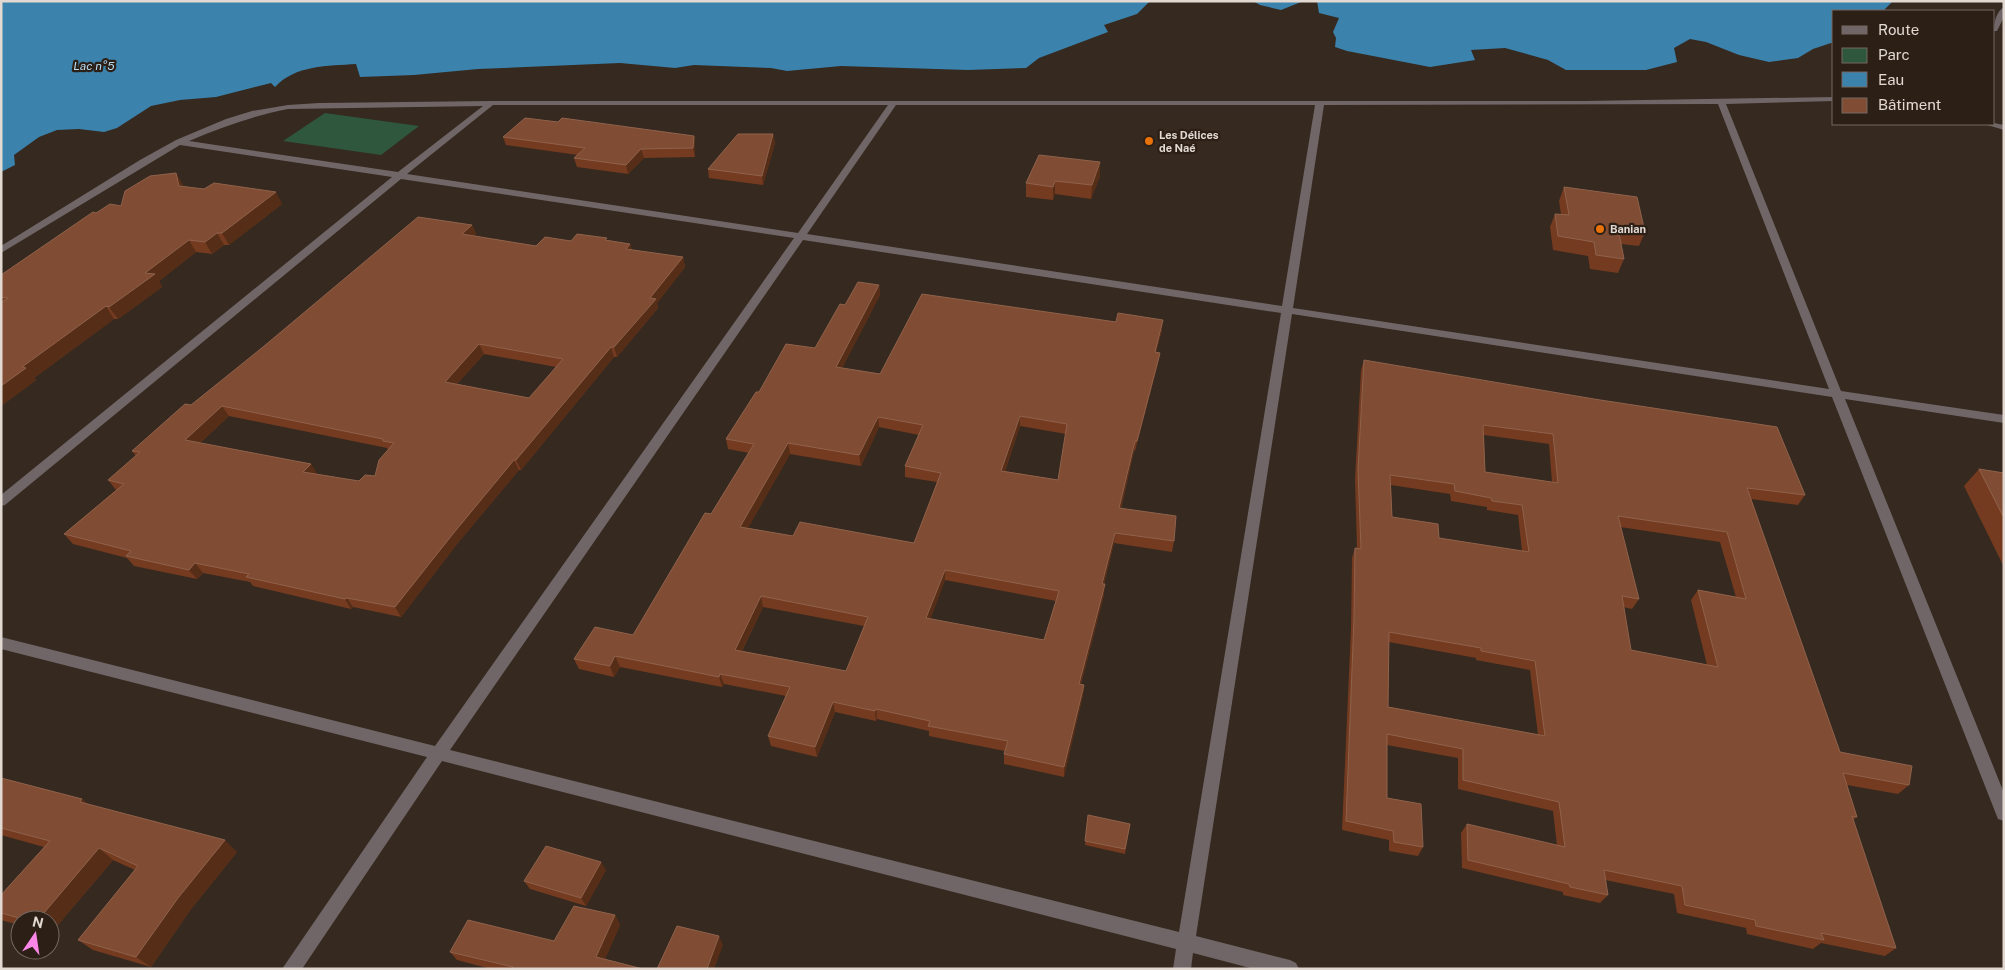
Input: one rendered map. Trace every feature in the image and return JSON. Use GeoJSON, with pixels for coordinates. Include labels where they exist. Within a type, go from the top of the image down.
{"type":"FeatureCollection","features":[{"type":"Feature","properties":{"kind":"street"},"geometry":{"type":"LineString","coordinates":[[1995,27],[2004,9]]}},
{"type":"Feature","properties":{"kind":"street"},"geometry":{"type":"LineString","coordinates":[[1,250],[143,162],[179,142],[228,121],[255,113],[288,107],[491,103],[1721,102],[1832,99]]}},
{"type":"Feature","properties":{"kind":"street"},"geometry":{"type":"LineString","coordinates":[[1182,969],[1320,102]]}},
{"type":"Feature","properties":{"kind":"street"},"geometry":{"type":"LineString","coordinates":[[1721,102],[2004,814]]}},
{"type":"Feature","properties":{"kind":"street"},"geometry":{"type":"LineString","coordinates":[[1,502],[491,103]]}},
{"type":"Feature","properties":{"kind":"street"},"geometry":{"type":"LineString","coordinates":[[290,969],[438,754],[894,103]]}},
{"type":"Feature","properties":{"kind":"street"},"geometry":{"type":"LineString","coordinates":[[179,142],[2004,419]]}},
{"type":"Feature","properties":{"kind":"street"},"geometry":{"type":"LineString","coordinates":[[1,643],[1290,969]]}},
{"type":"Feature","properties":{"kind":"green space"},"geometry":{"type":"Polygon","coordinates":[[[325,113],[419,126],[381,155],[283,141],[325,113]]]}},
{"type":"Feature","properties":{"kind":"water","name":"Lac n°5"},"geometry":{"type":"Polygon","coordinates":[[[1,1],[1150,1],[1137,14],[1104,25],[1108,32],[1039,58],[1026,68],[968,70],[841,66],[787,71],[771,68],[694,65],[675,68],[620,63],[478,69],[414,75],[360,77],[356,64],[323,66],[292,74],[275,87],[271,83],[216,97],[180,100],[151,106],[117,128],[104,132],[79,129],[57,130],[39,137],[14,155],[15,165],[1,172],[1,1]]]}},
{"type":"Feature","properties":{"kind":"water"},"geometry":{"type":"Polygon","coordinates":[[[1253,1],[1316,1],[1301,2],[1281,10],[1260,5],[1253,1]]]}},
{"type":"Feature","properties":{"kind":"water"},"geometry":{"type":"Polygon","coordinates":[[[1317,1],[1892,1],[1884,10],[1832,10],[1832,43],[1813,49],[1798,58],[1769,62],[1739,55],[1706,42],[1690,39],[1674,48],[1677,62],[1646,70],[1566,70],[1548,60],[1505,48],[1471,50],[1475,60],[1430,67],[1335,47],[1336,38],[1333,32],[1339,18],[1319,13],[1317,1]]]}},
{"type":"Feature","properties":{"kind":"building"},"geometry":{"type":"Polygon","coordinates":[[[525,118],[558,122],[562,118],[694,136],[693,148],[641,149],[626,165],[574,158],[585,148],[503,137],[525,118]]]}},
{"type":"Feature","properties":{"kind":"building"},"geometry":{"type":"Polygon","coordinates":[[[738,134],[773,134],[762,176],[708,169],[738,134]]]}},
{"type":"Feature","properties":{"kind":"building"},"geometry":{"type":"Polygon","coordinates":[[[1039,155],[1100,162],[1092,185],[1055,181],[1053,187],[1026,183],[1039,155]]]}},
{"type":"Feature","properties":{"kind":"building"},"geometry":{"type":"Polygon","coordinates":[[[176,173],[179,186],[204,189],[214,183],[276,192],[222,233],[217,233],[205,242],[189,240],[145,273],[155,274],[109,307],[106,306],[22,367],[26,368],[1,386],[1,303],[8,298],[1,297],[1,275],[93,212],[96,213],[110,204],[121,206],[125,191],[150,176],[176,173]]]}},
{"type":"Feature","properties":{"kind":"building"},"geometry":{"type":"Polygon","coordinates":[[[1564,187],[1637,197],[1645,232],[1618,228],[1624,259],[1596,255],[1594,242],[1558,236],[1555,214],[1569,215],[1564,187]]]}},
{"type":"Feature","properties":{"kind":"building"},"geometry":{"type":"Polygon","coordinates":[[[418,217],[472,225],[462,234],[536,246],[545,237],[571,241],[577,234],[607,238],[605,240],[630,244],[626,249],[683,257],[650,298],[656,299],[614,347],[611,347],[516,460],[514,460],[395,607],[345,599],[246,577],[249,574],[195,563],[189,570],[126,556],[131,551],[64,534],[124,484],[108,480],[140,452],[132,451],[185,404],[191,405],[418,217]],[[479,344],[445,382],[529,398],[563,359],[479,344]],[[222,406],[185,440],[311,464],[303,472],[359,481],[365,475],[375,476],[379,460],[394,443],[383,441],[383,439],[222,406]]]}},
{"type":"Feature","properties":{"kind":"building"},"geometry":{"type":"Polygon","coordinates":[[[858,282],[879,285],[836,367],[880,374],[922,294],[1116,322],[1118,313],[1163,320],[1155,352],[1160,353],[1137,441],[1135,441],[1119,508],[1176,516],[1174,541],[1115,533],[1102,584],[1105,584],[1079,684],[1084,685],[1064,767],[1004,754],[1008,741],[928,726],[930,721],[833,702],[815,747],[768,736],[790,687],[720,674],[719,677],[615,656],[610,666],[574,659],[595,627],[633,635],[705,513],[711,514],[754,444],[726,439],[756,392],[759,392],[786,344],[815,348],[840,304],[845,305],[858,282]],[[1020,416],[1001,471],[1058,480],[1067,424],[1020,416]],[[878,417],[859,455],[788,443],[740,527],[793,536],[800,522],[914,543],[941,473],[905,466],[923,425],[878,417]],[[945,570],[926,618],[1044,640],[1059,591],[945,570]],[[761,596],[735,650],[846,671],[868,617],[761,596]]]}},
{"type":"Feature","properties":{"kind":"building"},"geometry":{"type":"Polygon","coordinates":[[[1364,360],[1594,399],[1777,427],[1805,495],[1747,488],[1840,752],[1912,766],[1909,785],[1843,773],[1857,817],[1852,816],[1896,948],[1821,933],[1824,940],[1756,926],[1755,920],[1685,905],[1682,886],[1604,870],[1608,895],[1468,860],[1467,824],[1565,847],[1559,802],[1463,780],[1463,749],[1387,734],[1387,798],[1421,804],[1423,847],[1394,842],[1393,831],[1346,821],[1355,548],[1361,549],[1358,469],[1364,360]],[[1483,425],[1485,472],[1558,483],[1553,434],[1483,425]],[[1390,475],[1392,517],[1438,524],[1439,538],[1529,552],[1522,505],[1492,501],[1491,498],[1455,491],[1454,484],[1390,475]],[[1618,516],[1639,599],[1622,596],[1631,650],[1718,667],[1698,590],[1746,599],[1727,532],[1618,516]],[[1389,632],[1388,707],[1545,736],[1535,661],[1481,651],[1481,648],[1389,632]]]}},
{"type":"Feature","properties":{"kind":"building"},"geometry":{"type":"Polygon","coordinates":[[[1979,469],[2004,473],[2004,518],[1979,469]]]}},
{"type":"Feature","properties":{"kind":"building"},"geometry":{"type":"Polygon","coordinates":[[[1,778],[82,799],[80,802],[225,840],[178,898],[136,957],[78,940],[138,866],[99,848],[46,910],[10,910],[10,916],[1,913],[1,895],[50,841],[1,828],[1,778]]]}},
{"type":"Feature","properties":{"kind":"building"},"geometry":{"type":"Polygon","coordinates":[[[1088,815],[1130,824],[1125,849],[1085,841],[1088,815]]]}},
{"type":"Feature","properties":{"kind":"building"},"geometry":{"type":"Polygon","coordinates":[[[546,846],[601,862],[581,898],[524,881],[546,846]]]}},
{"type":"Feature","properties":{"kind":"building"},"geometry":{"type":"Polygon","coordinates":[[[574,906],[615,915],[596,957],[643,969],[512,969],[513,967],[450,952],[468,920],[554,941],[574,906]]]}},
{"type":"Feature","properties":{"kind":"building"},"geometry":{"type":"Polygon","coordinates":[[[677,926],[719,936],[707,969],[657,969],[677,926]]]}},
{"type":"Feature","properties":{"kind":"place","name":"Les Délices de Naé"},"geometry":{"type":"Point","coordinates":[1149,141]}},
{"type":"Feature","properties":{"kind":"place","name":"Banian"},"geometry":{"type":"Point","coordinates":[1600,229]}}]}
